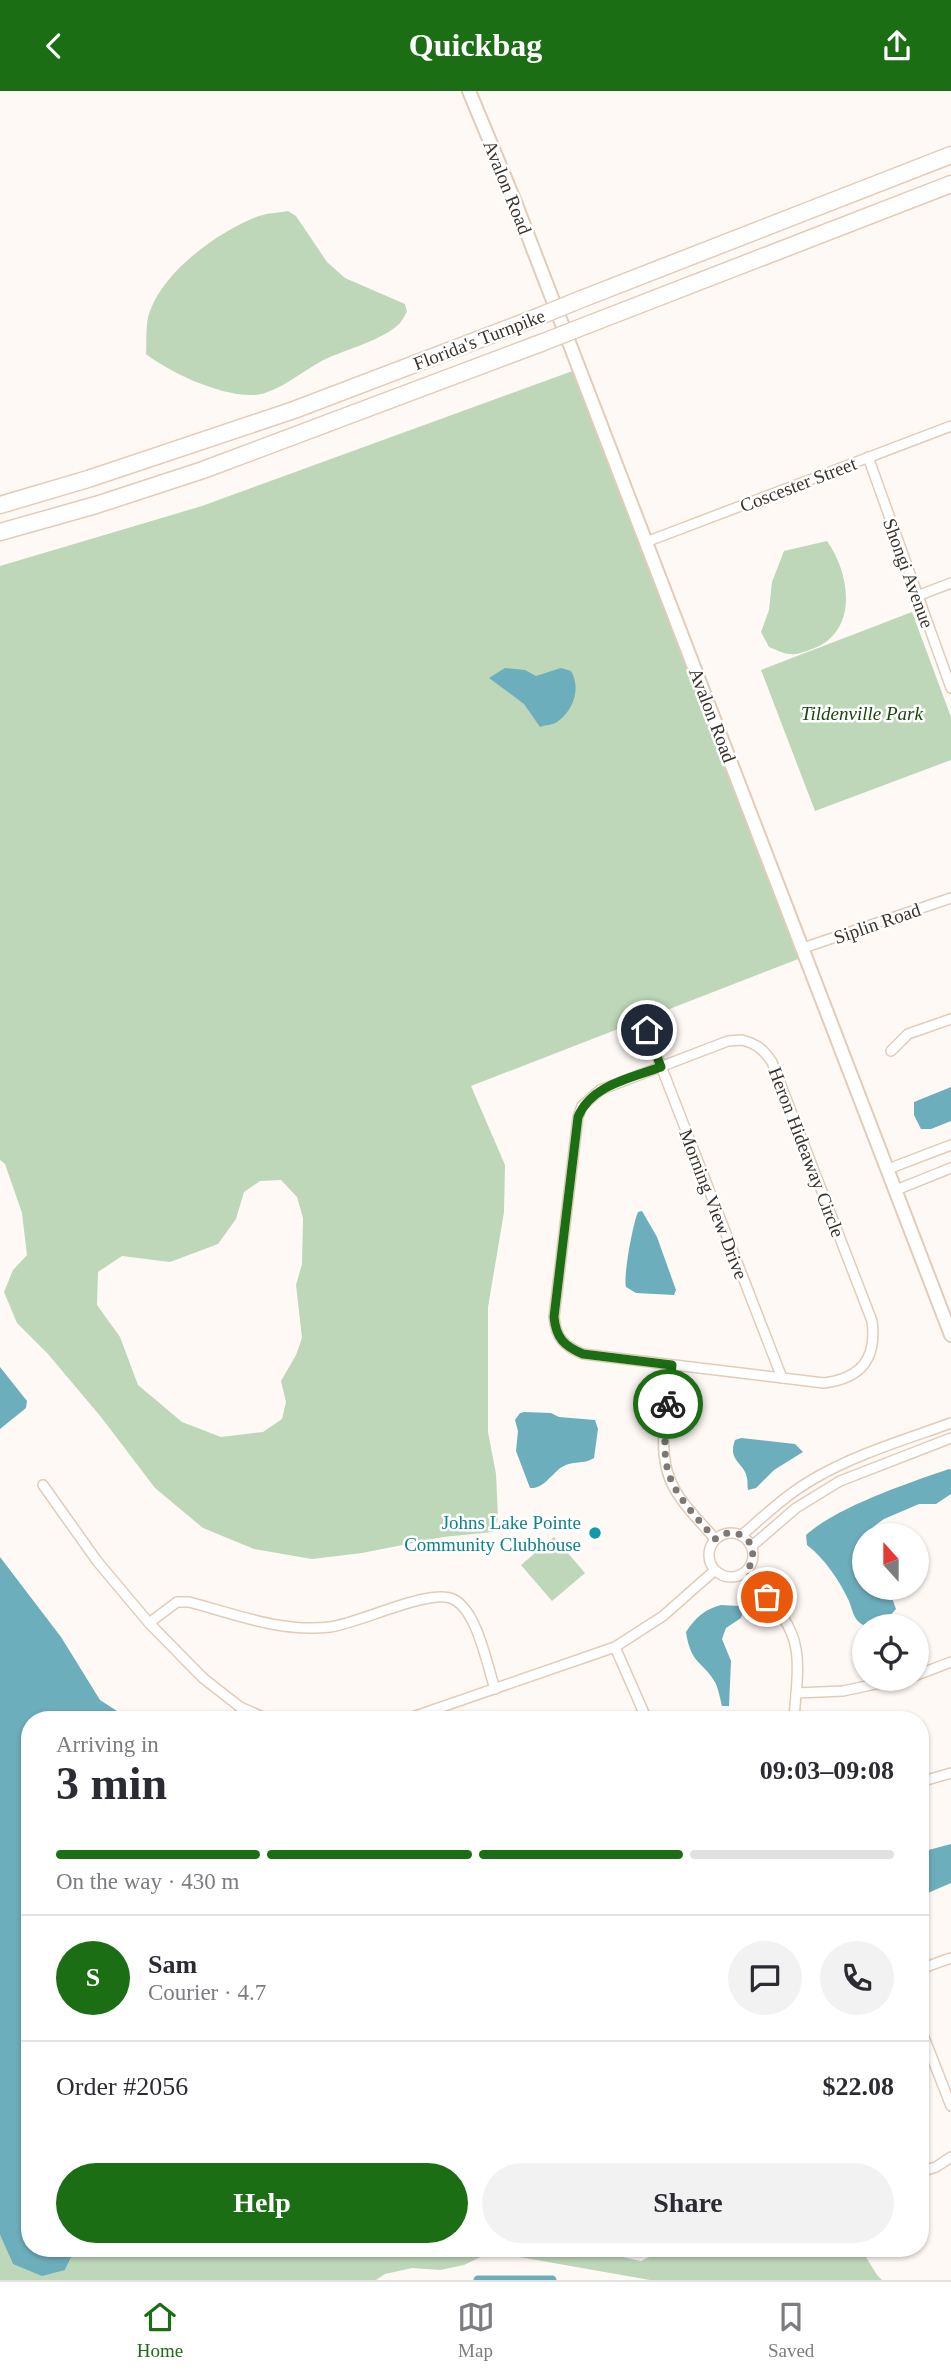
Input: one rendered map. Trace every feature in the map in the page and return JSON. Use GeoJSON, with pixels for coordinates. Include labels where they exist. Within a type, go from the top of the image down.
{"type":"FeatureCollection","features":[{"type":"Feature","properties":{"kind":"highway","name":"Florida's Turnpike"},"geometry":{"type":"LineString","coordinates":[[0,505],[294,410],[951,155]]}},
{"type":"Feature","properties":{"kind":"highway","name":"Florida's Turnpike"},"geometry":{"type":"LineString","coordinates":[[0,532],[203,470],[951,184]]}},
{"type":"Feature","properties":{"kind":"main road","name":"Avalon Road"},"geometry":{"type":"LineString","coordinates":[[471,93],[951,1335]]}},
{"type":"Feature","properties":{"kind":"street","name":"Coscester Street"},"geometry":{"type":"LineString","coordinates":[[646,542],[951,426]]}},
{"type":"Feature","properties":{"kind":"street","name":"Shongi Avenue"},"geometry":{"type":"LineString","coordinates":[[868,457],[951,688]]}},
{"type":"Feature","properties":{"kind":"street"},"geometry":{"type":"LineString","coordinates":[[917,596],[951,583]]}},
{"type":"Feature","properties":{"kind":"street","name":"Siplin Road"},"geometry":{"type":"LineString","coordinates":[[803,948],[951,898]]}},
{"type":"Feature","properties":{"kind":"street"},"geometry":{"type":"LineString","coordinates":[[891,1051],[908,1034],[951,1019]]}},
{"type":"Feature","properties":{"kind":"street","name":"Morning View Drive"},"geometry":{"type":"LineString","coordinates":[[647,1030],[782,1378]]}},
{"type":"Feature","properties":{"kind":"street","name":"Heron Hideaway Circle"},"geometry":{"type":"LineString","coordinates":[[742,1040],[755,1044],[772,1062],[867,1308],[874,1335],[872,1350],[866,1363],[855,1374],[840,1381],[824,1383],[672,1365],[583,1354],[570,1349],[560,1340],[555,1330],[554,1317],[578,1117],[582,1106],[600,1090],[728,1041],[742,1040]]}},
{"type":"Feature","properties":{"kind":"street"},"geometry":{"type":"LineString","coordinates":[[888,1169],[951,1145]]}},
{"type":"Feature","properties":{"kind":"street"},"geometry":{"type":"LineString","coordinates":[[896,1191],[951,1168]]}},
{"type":"Feature","properties":{"kind":"street"},"geometry":{"type":"LineString","coordinates":[[672,1365],[664,1434],[666,1469],[681,1499],[715,1539]]}},
{"type":"Feature","properties":{"kind":"street"},"geometry":{"type":"LineString","coordinates":[[742,1535],[783,1499],[810,1481],[863,1456],[951,1423]]}},
{"type":"Feature","properties":{"kind":"street"},"geometry":{"type":"LineString","coordinates":[[752,1546],[796,1508],[840,1481],[951,1438]]}},
{"type":"Feature","properties":{"kind":"street"},"geometry":{"type":"LineString","coordinates":[[863,1456],[868,1469]]}},
{"type":"Feature","properties":{"kind":"street"},"geometry":{"type":"LineString","coordinates":[[43,1485],[97,1562],[149,1623],[203,1678],[240,1707],[249,1711]]}},
{"type":"Feature","properties":{"kind":"street"},"geometry":{"type":"LineString","coordinates":[[724,1533],[742,1535],[752,1546],[752,1564],[746,1572],[732,1577],[714,1571],[708,1554],[715,1539],[724,1533]]}},
{"type":"Feature","properties":{"kind":"street"},"geometry":{"type":"LineString","coordinates":[[430,1711],[614,1647],[663,1616],[714,1571]]}},
{"type":"Feature","properties":{"kind":"street"},"geometry":{"type":"LineString","coordinates":[[746,1572],[779,1611],[791,1630],[797,1657],[795,1711]]}},
{"type":"Feature","properties":{"kind":"street"},"geometry":{"type":"LineString","coordinates":[[149,1623],[177,1602],[189,1602],[272,1625],[328,1627],[354,1623],[426,1598],[452,1598],[464,1606],[471,1618],[495,1689]]}},
{"type":"Feature","properties":{"kind":"street"},"geometry":{"type":"LineString","coordinates":[[614,1647],[643,1711]]}},
{"type":"Feature","properties":{"kind":"street"},"geometry":{"type":"LineString","coordinates":[[929,1670],[951,1662]]}},
{"type":"Feature","properties":{"kind":"street"},"geometry":{"type":"LineString","coordinates":[[796,1693],[852,1689]]}},
{"type":"Feature","properties":{"kind":"street"},"geometry":{"type":"LineString","coordinates":[[929,1779],[951,1773]]}},
{"type":"Feature","properties":{"kind":"street"},"geometry":{"type":"LineString","coordinates":[[929,1966],[951,1958]]}},
{"type":"Feature","properties":{"kind":"street"},"geometry":{"type":"LineString","coordinates":[[929,2053],[951,2106]]}},
{"type":"Feature","properties":{"kind":"street"},"geometry":{"type":"LineString","coordinates":[[929,2169],[951,2157]]}},
{"type":"Feature","properties":{"kind":"green space"},"geometry":{"type":"Polygon","coordinates":[[[288,211],[296,216],[327,262],[345,278],[405,304],[407,312],[399,324],[375,339],[322,361],[274,390],[252,395],[236,394],[202,384],[170,370],[146,354],[148,316],[157,296],[180,268],[225,232],[260,216],[288,211]]]}},
{"type":"Feature","properties":{"kind":"green space"},"geometry":{"type":"Polygon","coordinates":[[[578,369],[806,956],[471,1086],[505,1165],[504,1212],[488,1307],[488,1432],[496,1474],[498,1518],[493,1532],[443,1537],[362,1553],[312,1559],[254,1549],[203,1528],[155,1488],[101,1417],[48,1354],[17,1323],[4,1292],[13,1270],[27,1255],[22,1213],[5,1164],[0,1160],[0,566],[202,506],[578,369]],[[281,1180],[260,1181],[244,1192],[236,1219],[218,1244],[170,1262],[122,1256],[98,1272],[97,1305],[120,1337],[138,1385],[182,1422],[221,1437],[263,1432],[282,1419],[286,1402],[281,1381],[302,1338],[296,1285],[302,1264],[303,1218],[297,1197],[281,1180]]]}},
{"type":"Feature","properties":{"kind":"green space"},"geometry":{"type":"Polygon","coordinates":[[[827,541],[841,568],[845,583],[844,613],[839,626],[830,638],[804,652],[787,654],[769,647],[761,632],[769,610],[772,582],[784,551],[827,541]]]}},
{"type":"Feature","properties":{"kind":"green space","name":"Tildenville Park"},"geometry":{"type":"Polygon","coordinates":[[[912,612],[951,717],[951,760],[815,811],[761,670],[912,612]]]}},
{"type":"Feature","properties":{"kind":"green space"},"geometry":{"type":"Polygon","coordinates":[[[554,1537],[585,1573],[552,1601],[521,1565],[554,1537]]]}},
{"type":"Feature","properties":{"kind":"green space"},"geometry":{"type":"Polygon","coordinates":[[[0,2235],[13,2264],[65,2270],[71,2257],[481,2257],[464,2265],[440,2270],[412,2268],[385,2274],[376,2280],[0,2280],[0,2235]]]}},
{"type":"Feature","properties":{"kind":"green space"},"geometry":{"type":"Polygon","coordinates":[[[519,2257],[622,2257],[641,2261],[649,2257],[866,2257],[882,2280],[650,2280],[519,2257]]]}},
{"type":"Feature","properties":{"kind":"water"},"geometry":{"type":"Polygon","coordinates":[[[505,668],[525,670],[536,676],[561,668],[571,671],[575,684],[572,705],[555,723],[540,727],[524,704],[489,678],[505,668]]]}},
{"type":"Feature","properties":{"kind":"water"},"geometry":{"type":"Polygon","coordinates":[[[951,1087],[951,1121],[931,1129],[921,1129],[914,1115],[914,1102],[951,1087]]]}},
{"type":"Feature","properties":{"kind":"water"},"geometry":{"type":"Polygon","coordinates":[[[642,1211],[657,1237],[676,1290],[674,1295],[636,1293],[626,1287],[631,1238],[638,1212],[642,1211]]]}},
{"type":"Feature","properties":{"kind":"water"},"geometry":{"type":"Polygon","coordinates":[[[0,1367],[27,1401],[26,1408],[0,1429],[0,1367]]]}},
{"type":"Feature","properties":{"kind":"water"},"geometry":{"type":"Polygon","coordinates":[[[524,1412],[595,1420],[598,1429],[594,1458],[566,1465],[543,1484],[530,1488],[516,1451],[518,1431],[515,1420],[524,1412]]]}},
{"type":"Feature","properties":{"kind":"water"},"geometry":{"type":"Polygon","coordinates":[[[741,1438],[795,1444],[803,1452],[774,1470],[756,1488],[748,1490],[746,1473],[733,1453],[735,1440],[741,1438]]]}},
{"type":"Feature","properties":{"kind":"water"},"geometry":{"type":"Polygon","coordinates":[[[951,1470],[951,1494],[936,1504],[919,1504],[878,1523],[852,1523],[852,1600],[893,1600],[896,1609],[892,1614],[854,1614],[831,1570],[807,1545],[806,1535],[836,1515],[894,1489],[951,1470]]]}},
{"type":"Feature","properties":{"kind":"water"},"geometry":{"type":"Polygon","coordinates":[[[0,1557],[61,1637],[100,1700],[117,1711],[21,1711],[21,2257],[71,2257],[65,2270],[42,2276],[13,2264],[0,2235],[0,1557]]]}},
{"type":"Feature","properties":{"kind":"water"},"geometry":{"type":"Polygon","coordinates":[[[721,1605],[740,1606],[743,1612],[741,1618],[726,1628],[722,1639],[731,1661],[729,1706],[722,1706],[716,1684],[694,1657],[686,1632],[701,1615],[721,1605]]]}},
{"type":"Feature","properties":{"kind":"water"},"geometry":{"type":"Polygon","coordinates":[[[951,1844],[951,1883],[929,1893],[929,1850],[951,1844]]]}},
{"type":"Feature","properties":{"kind":"waterway"},"geometry":{"type":"LineString","coordinates":[[478,2280],[552,2280]]}},
{"type":"Feature","properties":{"kind":"way so far"},"geometry":{"type":"LineString","coordinates":[[668,1404],[664,1452],[666,1469],[673,1485],[681,1499],[715,1539],[724,1533],[734,1532],[748,1540],[754,1556],[746,1572],[767,1597]]}},
{"type":"Feature","properties":{"kind":"place","name":"Johns Lake Pointe Community Clubhouse"},"geometry":{"type":"Point","coordinates":[595,1533]}},
{"type":"Feature","properties":{"kind":"route"},"geometry":{"type":"LineString","coordinates":[[647,1030],[661,1067],[600,1090],[582,1106],[578,1117],[554,1317],[555,1330],[560,1340],[570,1349],[583,1354],[672,1365],[668,1404]]}}]}
